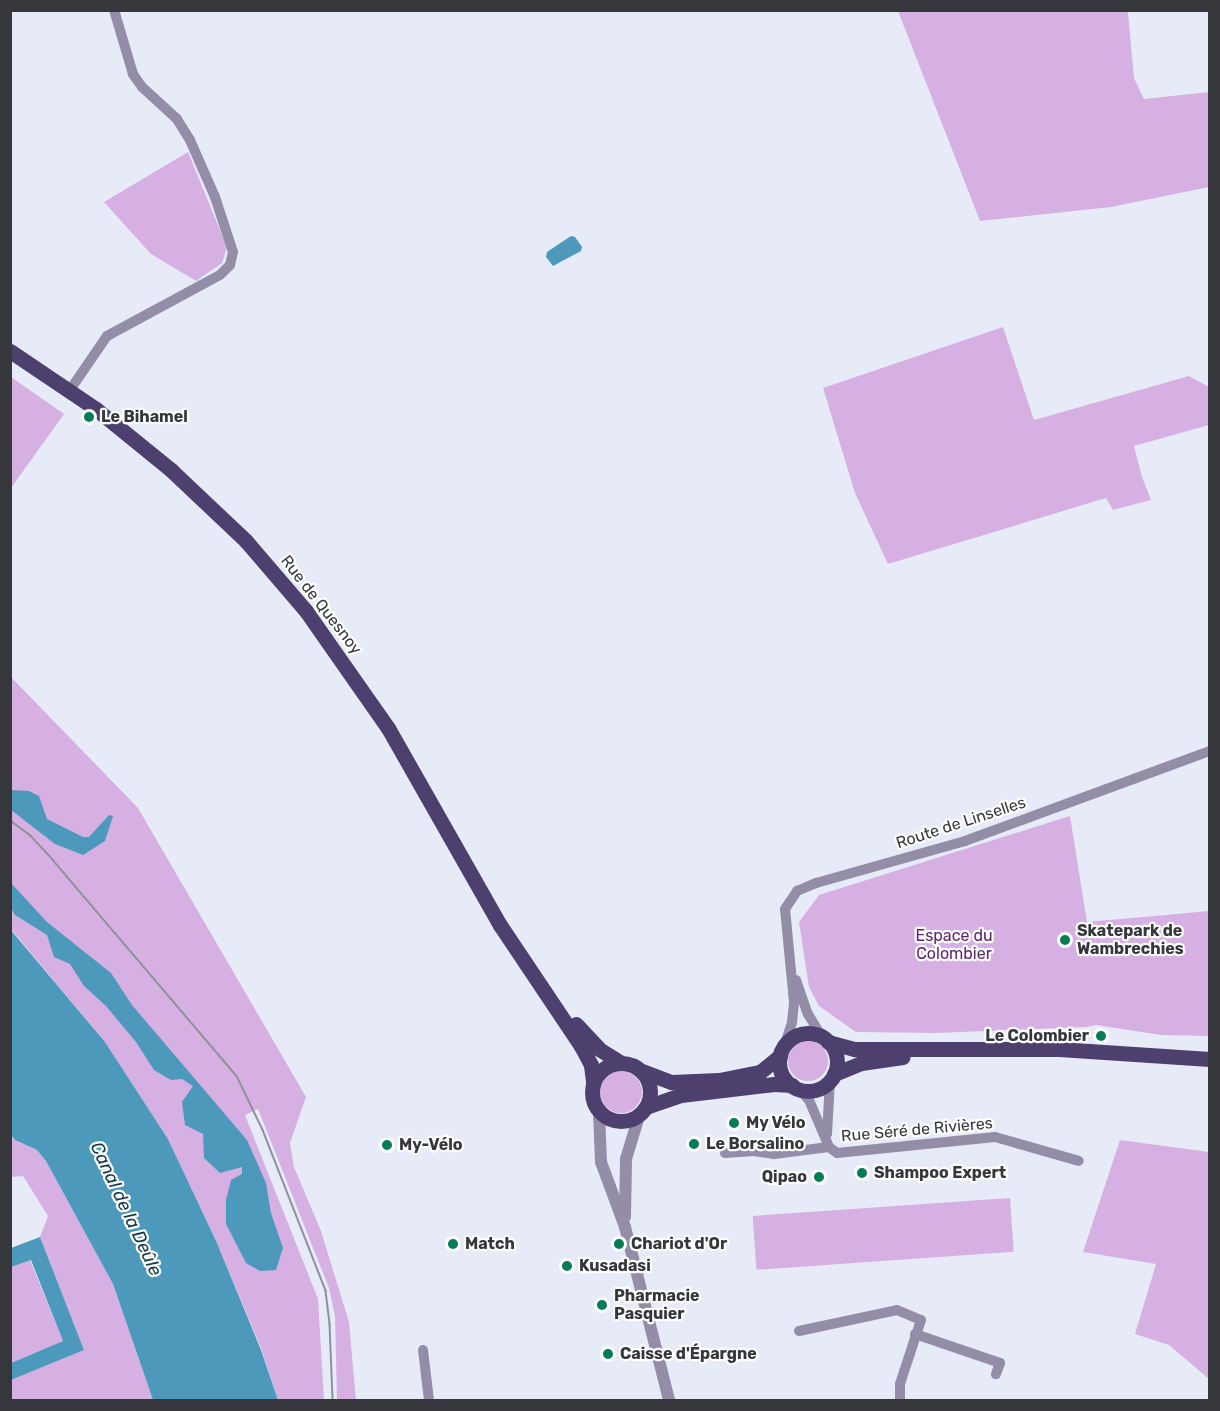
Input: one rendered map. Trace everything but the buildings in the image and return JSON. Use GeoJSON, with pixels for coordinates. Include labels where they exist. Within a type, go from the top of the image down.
{"type":"FeatureCollection","features":[{"type":"Feature","properties":{"kind":"main road","name":"Rue de Quesnoy"},"geometry":{"type":"LineString","coordinates":[[10,351],[70,390],[152,453],[201,497],[253,549],[306,611],[376,709],[500,925],[577,1039],[591,1065],[593,1082]]}},
{"type":"Feature","properties":{"kind":"main road","name":"Rue de Quesnoy"},"geometry":{"type":"LineString","coordinates":[[520,954],[596,1046],[621,1063]]}},
{"type":"Feature","properties":{"kind":"main road"},"geometry":{"type":"LineString","coordinates":[[964,1050],[865,1062],[832,1077],[816,1089],[774,1084],[681,1095],[643,1111],[628,1121],[616,1121],[599,1112],[592,1099],[593,1082],[604,1068],[621,1063],[632,1065],[641,1071],[671,1082],[719,1080],[760,1072],[793,1037],[804,1033],[855,1049],[1059,1049],[1209,1059]]}},
{"type":"Feature","properties":{"kind":"main road"},"geometry":{"type":"LineString","coordinates":[[825,1039],[836,1055],[832,1077]]}},
{"type":"Feature","properties":{"kind":"main road"},"geometry":{"type":"LineString","coordinates":[[1059,1049],[1091,1043],[1209,1050]]}},
{"type":"Feature","properties":{"kind":"main road"},"geometry":{"type":"LineString","coordinates":[[783,1050],[782,1074],[796,1087]]}},
{"type":"Feature","properties":{"kind":"main road"},"geometry":{"type":"LineString","coordinates":[[641,1071],[650,1088],[643,1111]]}},
{"type":"Feature","properties":{"kind":"street"},"geometry":{"type":"LineString","coordinates":[[70,390],[107,336],[220,274],[230,265],[233,252],[215,197],[190,140],[177,119],[148,92],[133,74],[114,10]]}},
{"type":"Feature","properties":{"kind":"street","name":"Route de Linselles"},"geometry":{"type":"LineString","coordinates":[[783,1050],[794,1012],[792,968],[785,909],[792,896],[804,887],[965,842],[1209,750]]}},
{"type":"Feature","properties":{"kind":"street","name":"Route de Linselles"},"geometry":{"type":"LineString","coordinates":[[792,968],[808,1014],[825,1039]]}},
{"type":"Feature","properties":{"kind":"street","name":"Rue Séré de Rivières"},"geometry":{"type":"LineString","coordinates":[[828,1142],[832,1077]]}},
{"type":"Feature","properties":{"kind":"street","name":"Rue Séré de Rivières"},"geometry":{"type":"LineString","coordinates":[[796,1087],[809,1100],[835,1152],[847,1153],[995,1137],[1079,1161]]}},
{"type":"Feature","properties":{"kind":"street"},"geometry":{"type":"LineString","coordinates":[[625,1227],[624,1174],[630,1140],[643,1111]]}},
{"type":"Feature","properties":{"kind":"street"},"geometry":{"type":"LineString","coordinates":[[599,1112],[601,1162],[625,1227],[669,1401]]}},
{"type":"Feature","properties":{"kind":"street","name":"Rue Séré de Rivières"},"geometry":{"type":"LineString","coordinates":[[725,1153],[754,1151],[774,1154],[828,1142]]}},
{"type":"Feature","properties":{"kind":"street"},"geometry":{"type":"LineString","coordinates":[[799,1331],[897,1310],[921,1320],[900,1384],[900,1401]]}},
{"type":"Feature","properties":{"kind":"street"},"geometry":{"type":"LineString","coordinates":[[915,1334],[1000,1363],[996,1374]]}},
{"type":"Feature","properties":{"kind":"street"},"geometry":{"type":"LineString","coordinates":[[423,1350],[429,1401]]}},
{"type":"Feature","properties":{"kind":"green space"},"geometry":{"type":"Polygon","coordinates":[[[898,11],[1131,11],[1128,12],[1134,78],[1144,99],[1209,92],[1209,187],[1111,207],[980,221],[898,11]]]}},
{"type":"Feature","properties":{"kind":"green space"},"geometry":{"type":"Polygon","coordinates":[[[188,152],[227,247],[222,263],[196,281],[151,254],[104,202],[188,152]]]}},
{"type":"Feature","properties":{"kind":"green space"},"geometry":{"type":"Polygon","coordinates":[[[1003,327],[1034,420],[1189,376],[1209,387],[1209,425],[1134,446],[1151,500],[1113,510],[1106,498],[888,564],[855,493],[823,388],[1003,327]]]}},
{"type":"Feature","properties":{"kind":"green space"},"geometry":{"type":"Polygon","coordinates":[[[10,377],[64,414],[11,488],[10,377]]]}},
{"type":"Feature","properties":{"kind":"green space"},"geometry":{"type":"Polygon","coordinates":[[[10,676],[138,808],[306,1097],[290,1143],[294,1167],[321,1231],[349,1322],[356,1400],[337,1400],[335,1316],[329,1288],[258,1109],[245,1115],[318,1299],[324,1400],[278,1400],[261,1348],[217,1243],[168,1139],[105,1042],[11,929],[10,676]]]}},
{"type":"Feature","properties":{"kind":"green space","name":"Espace du Colombier"},"geometry":{"type":"Polygon","coordinates":[[[1070,816],[1087,922],[1209,911],[1209,1036],[1161,1035],[1096,1025],[935,1033],[856,1032],[819,1006],[809,987],[799,922],[819,895],[1070,816]]]}},
{"type":"Feature","properties":{"kind":"green space"},"geometry":{"type":"Polygon","coordinates":[[[808,1041],[822,1047],[828,1061],[822,1075],[808,1081],[794,1075],[788,1061],[794,1047],[808,1041]]]}},
{"type":"Feature","properties":{"kind":"green space"},"geometry":{"type":"Polygon","coordinates":[[[621,1071],[636,1077],[642,1092],[636,1107],[621,1113],[606,1107],[600,1092],[606,1077],[621,1071]]]}},
{"type":"Feature","properties":{"kind":"green space"},"geometry":{"type":"Polygon","coordinates":[[[10,1135],[15,1140],[37,1150],[46,1161],[113,1284],[153,1400],[11,1400],[11,1380],[84,1350],[40,1237],[48,1216],[23,1176],[11,1177],[10,1135]]]}},
{"type":"Feature","properties":{"kind":"green space"},"geometry":{"type":"Polygon","coordinates":[[[1120,1140],[1209,1152],[1209,1379],[1169,1345],[1135,1334],[1156,1264],[1083,1252],[1120,1140]]]}},
{"type":"Feature","properties":{"kind":"green space"},"geometry":{"type":"Polygon","coordinates":[[[1010,1198],[1014,1252],[756,1270],[753,1216],[1010,1198]]]}},
{"type":"Feature","properties":{"kind":"green space"},"geometry":{"type":"Polygon","coordinates":[[[30,1260],[63,1341],[11,1363],[11,1267],[30,1260]]]}},
{"type":"Feature","properties":{"kind":"water"},"geometry":{"type":"Polygon","coordinates":[[[571,236],[575,237],[582,247],[581,251],[553,266],[546,257],[547,252],[571,236]]]}},
{"type":"Feature","properties":{"kind":"water"},"geometry":{"type":"Polygon","coordinates":[[[11,790],[29,791],[39,796],[47,819],[83,837],[89,837],[109,815],[113,816],[105,841],[83,855],[55,844],[11,810],[11,790]]]}},
{"type":"Feature","properties":{"kind":"water"},"geometry":{"type":"Polygon","coordinates":[[[11,883],[47,922],[111,973],[132,1005],[247,1140],[266,1183],[271,1213],[283,1248],[276,1270],[260,1271],[246,1263],[226,1224],[226,1200],[231,1180],[242,1174],[242,1167],[220,1173],[204,1158],[203,1134],[185,1125],[182,1102],[193,1086],[182,1079],[171,1080],[154,1070],[136,1042],[106,1006],[84,986],[70,964],[54,957],[47,935],[15,915],[11,908],[11,883]]]}},
{"type":"Feature","properties":{"kind":"water","name":"Canal de la Deûle"},"geometry":{"type":"Polygon","coordinates":[[[10,929],[105,1042],[168,1139],[217,1243],[261,1350],[278,1400],[153,1400],[113,1284],[46,1161],[37,1150],[15,1140],[11,1135],[10,929]]]}},
{"type":"Feature","properties":{"kind":"water"},"geometry":{"type":"Polygon","coordinates":[[[40,1237],[84,1350],[11,1380],[11,1363],[63,1341],[31,1260],[11,1267],[11,1248],[40,1237]]]}},
{"type":"Feature","properties":{"kind":"tram line"},"geometry":{"type":"LineString","coordinates":[[10,820],[31,836],[53,860],[237,1076],[263,1130],[326,1291],[330,1324],[333,1400]]}},
{"type":"Feature","properties":{"kind":"place","name":"Le Bihamel"},"geometry":{"type":"Point","coordinates":[89,417]}},
{"type":"Feature","properties":{"kind":"place","name":"Skatepark de Wambrechies"},"geometry":{"type":"Point","coordinates":[1065,940]}},
{"type":"Feature","properties":{"kind":"place","name":"Le Colombier"},"geometry":{"type":"Point","coordinates":[1101,1036]}},
{"type":"Feature","properties":{"kind":"place","name":"My Vélo"},"geometry":{"type":"Point","coordinates":[734,1123]}},
{"type":"Feature","properties":{"kind":"place","name":"Le Borsalino"},"geometry":{"type":"Point","coordinates":[694,1144]}},
{"type":"Feature","properties":{"kind":"place","name":"My-Vélo"},"geometry":{"type":"Point","coordinates":[387,1145]}},
{"type":"Feature","properties":{"kind":"place","name":"Shampoo Expert"},"geometry":{"type":"Point","coordinates":[862,1173]}},
{"type":"Feature","properties":{"kind":"place","name":"Qipao"},"geometry":{"type":"Point","coordinates":[819,1177]}},
{"type":"Feature","properties":{"kind":"place","name":"Match"},"geometry":{"type":"Point","coordinates":[453,1244]}},
{"type":"Feature","properties":{"kind":"place","name":"Chariot d'Or"},"geometry":{"type":"Point","coordinates":[619,1244]}},
{"type":"Feature","properties":{"kind":"place","name":"Kusadasi"},"geometry":{"type":"Point","coordinates":[567,1266]}},
{"type":"Feature","properties":{"kind":"place","name":"Pharmacie Pasquier"},"geometry":{"type":"Point","coordinates":[602,1305]}},
{"type":"Feature","properties":{"kind":"place","name":"Caisse d'Épargne"},"geometry":{"type":"Point","coordinates":[608,1354]}}]}
